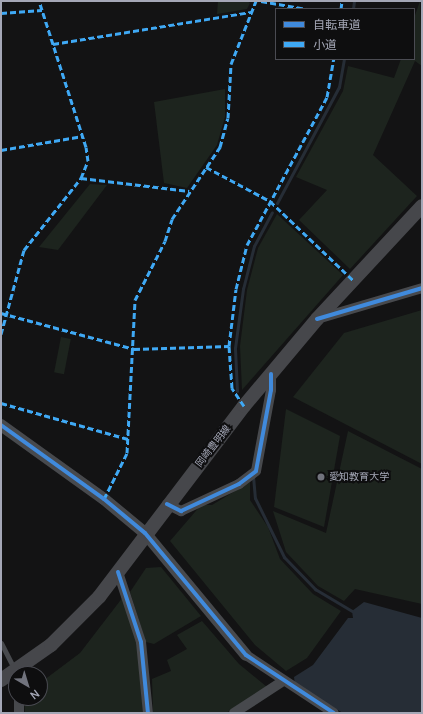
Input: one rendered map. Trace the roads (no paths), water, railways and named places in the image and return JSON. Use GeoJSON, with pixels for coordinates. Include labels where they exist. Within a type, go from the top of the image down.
{"type":"FeatureCollection","features":[{"type":"Feature","properties":{"kind":"main road","name":"岡崎豊明線"},"geometry":{"type":"LineString","coordinates":[[23,666],[72,624],[118,572],[167,504],[270,374],[317,319],[422,206]]}},
{"type":"Feature","properties":{"kind":"street"},"geometry":{"type":"LineString","coordinates":[[317,319],[422,289]]}},
{"type":"Feature","properties":{"kind":"street"},"geometry":{"type":"LineString","coordinates":[[167,504],[181,511],[239,484],[256,471],[268,411],[270,374]]}},
{"type":"Feature","properties":{"kind":"street"},"geometry":{"type":"LineString","coordinates":[[1,425],[104,499],[145,534],[246,655],[283,681],[334,713]]}},
{"type":"Feature","properties":{"kind":"street"},"geometry":{"type":"LineString","coordinates":[[118,572],[142,642],[148,713]]}},
{"type":"Feature","properties":{"kind":"street"},"geometry":{"type":"LineString","coordinates":[[234,713],[283,681]]}},
{"type":"Feature","properties":{"kind":"lane"},"geometry":{"type":"LineString","coordinates":[[1,643],[13,666]]}},
{"type":"Feature","properties":{"kind":"waterway"},"geometry":{"type":"LineString","coordinates":[[353,8],[354,1]]}},
{"type":"Feature","properties":{"kind":"waterway"},"geometry":{"type":"LineString","coordinates":[[277,203],[339,87],[344,60]]}},
{"type":"Feature","properties":{"kind":"waterway"},"geometry":{"type":"LineString","coordinates":[[237,391],[235,348],[243,289],[254,246],[272,212]]}},
{"type":"Feature","properties":{"kind":"waterway"},"geometry":{"type":"LineString","coordinates":[[253,476],[255,498],[284,557],[315,589],[352,611]]}},
{"type":"Feature","properties":{"kind":"place","name":"愛知教育大学"},"geometry":{"type":"Point","coordinates":[321,477]}}]}
